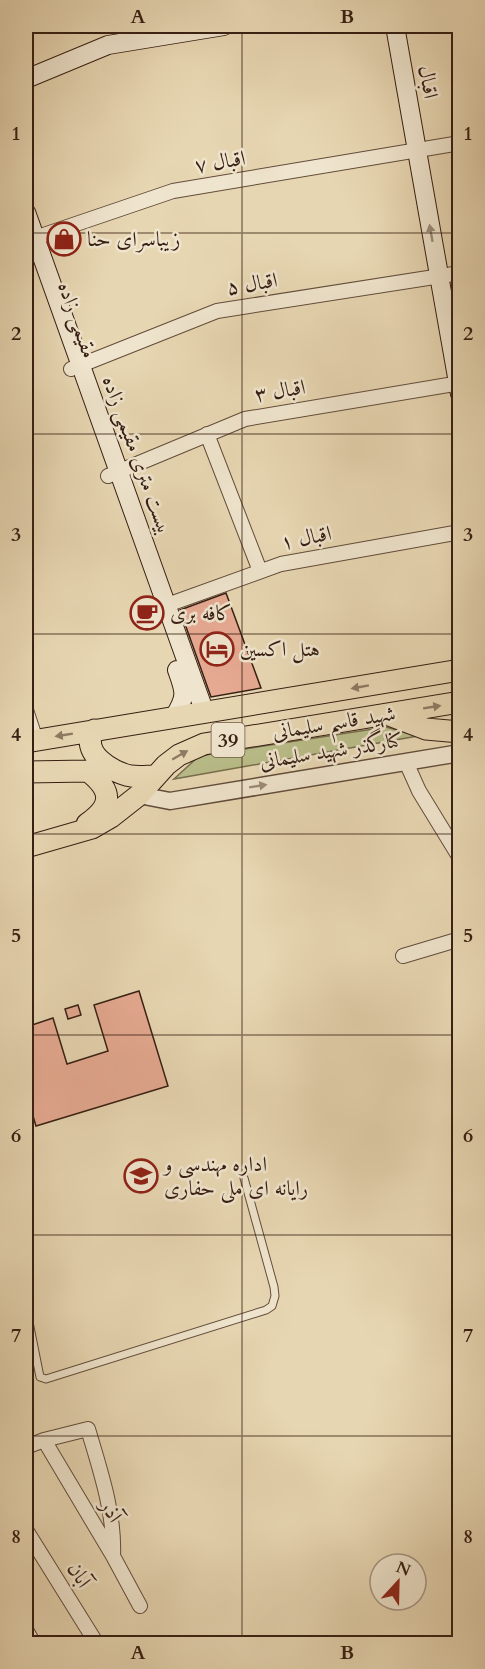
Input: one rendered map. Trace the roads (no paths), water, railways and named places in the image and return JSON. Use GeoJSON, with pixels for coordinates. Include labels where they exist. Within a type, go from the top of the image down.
{"type":"FeatureCollection","features":[{"type":"Feature","properties":{"kind":"highway","name":"شهید قاسم سلیمانی"},"geometry":{"type":"LineString","coordinates":[[31,741],[459,670]]}},
{"type":"Feature","properties":{"kind":"highway","name":"شهید قاسم سلیمانی"},"geometry":{"type":"LineString","coordinates":[[26,847],[92,828],[111,818],[139,795],[165,765],[179,755],[204,744],[459,702]]}},
{"type":"Feature","properties":{"kind":"highway"},"geometry":{"type":"LineString","coordinates":[[386,714],[426,729],[459,732]]}},
{"type":"Feature","properties":{"kind":"highway"},"geometry":{"type":"LineString","coordinates":[[94,730],[90,736],[91,748],[103,764],[131,776],[156,776]]}},
{"type":"Feature","properties":{"kind":"highway"},"geometry":{"type":"LineString","coordinates":[[26,772],[88,771],[107,790],[107,799],[103,808],[90,821],[71,833]]}},
{"type":"Feature","properties":{"kind":"main road"},"geometry":{"type":"LineString","coordinates":[[26,79],[108,45],[224,26]]}},
{"type":"Feature","properties":{"kind":"main road","name":"اقبال"},"geometry":{"type":"LineString","coordinates":[[395,26],[459,387]]}},
{"type":"Feature","properties":{"kind":"main road","name":"بیست متری مقیمی زاده"},"geometry":{"type":"LineString","coordinates":[[26,212],[29,240],[161,608],[205,712]]}},
{"type":"Feature","properties":{"kind":"main road"},"geometry":{"type":"LineString","coordinates":[[161,608],[185,692],[183,703],[174,717]]}},
{"type":"Feature","properties":{"kind":"street","name":"اقبال ۷"},"geometry":{"type":"LineString","coordinates":[[29,240],[173,191],[459,143]]}},
{"type":"Feature","properties":{"kind":"street","name":"اقبال ۵"},"geometry":{"type":"LineString","coordinates":[[76,367],[217,311],[459,273]]}},
{"type":"Feature","properties":{"kind":"street","name":"اقبال ۳"},"geometry":{"type":"LineString","coordinates":[[114,474],[244,419],[459,387]]}},
{"type":"Feature","properties":{"kind":"street"},"geometry":{"type":"LineString","coordinates":[[207,434],[260,571]]}},
{"type":"Feature","properties":{"kind":"street","name":"اقبال ۱"},"geometry":{"type":"LineString","coordinates":[[161,608],[281,564],[459,532]]}},
{"type":"Feature","properties":{"kind":"street"},"geometry":{"type":"LineString","coordinates":[[26,710],[31,741]]}},
{"type":"Feature","properties":{"kind":"street","name":"کنارگذر شهید سلیمانی"},"geometry":{"type":"LineString","coordinates":[[139,795],[170,801],[459,753]]}},
{"type":"Feature","properties":{"kind":"street"},"geometry":{"type":"LineString","coordinates":[[406,762],[419,791],[459,858]]}},
{"type":"Feature","properties":{"kind":"street"},"geometry":{"type":"LineString","coordinates":[[402,956],[459,939]]}},
{"type":"Feature","properties":{"kind":"street"},"geometry":{"type":"LineString","coordinates":[[26,1447],[88,1429],[106,1492],[114,1543],[113,1556]]}},
{"type":"Feature","properties":{"kind":"street","name":"آذر"},"geometry":{"type":"LineString","coordinates":[[44,1440],[140,1606]]}},
{"type":"Feature","properties":{"kind":"street","name":"آبان"},"geometry":{"type":"LineString","coordinates":[[26,1530],[97,1644]]}},
{"type":"Feature","properties":{"kind":"street"},"geometry":{"type":"LineString","coordinates":[[26,1630],[34,1644]]}},
{"type":"Feature","properties":{"kind":"lane"},"geometry":{"type":"LineString","coordinates":[[26,1308],[40,1377],[46,1379],[266,1310],[272,1306],[274,1287],[244,1178]]}},
{"type":"Feature","properties":{"kind":"place","name":"زیباسرای حنا"},"geometry":{"type":"Point","coordinates":[64,239]}},
{"type":"Feature","properties":{"kind":"place","name":"کافه بری"},"geometry":{"type":"Point","coordinates":[147,613]}},
{"type":"Feature","properties":{"kind":"place","name":"هتل اکسین"},"geometry":{"type":"Point","coordinates":[217,649]}},
{"type":"Feature","properties":{"kind":"place","name":"اداره مهندسی و رایانه ای ملی حفاری"},"geometry":{"type":"Point","coordinates":[141,1176]}}]}
